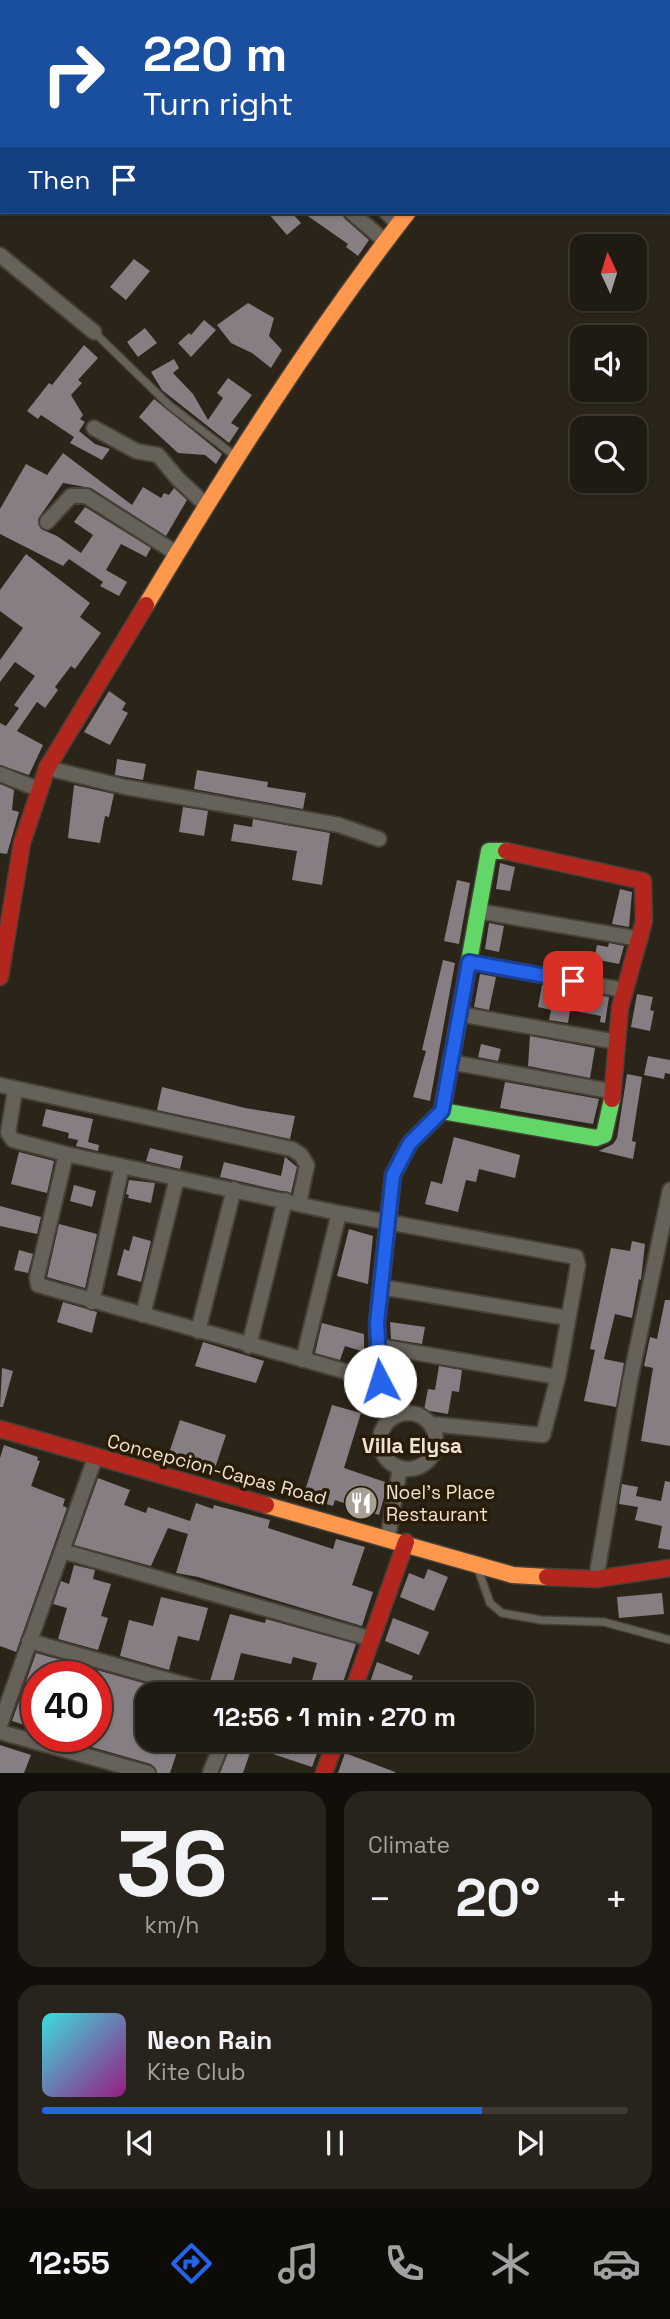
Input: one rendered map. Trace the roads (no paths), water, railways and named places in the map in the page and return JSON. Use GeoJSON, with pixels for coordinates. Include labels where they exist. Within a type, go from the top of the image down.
{"type":"FeatureCollection","features":[{"type":"Feature","properties":{"kind":"street"},"geometry":{"type":"LineString","coordinates":[[353,214],[385,241]]}},
{"type":"Feature","properties":{"kind":"street"},"geometry":{"type":"LineString","coordinates":[[0,977],[20,855],[38,789],[47,768],[205,503],[347,291],[403,218]]}},
{"type":"Feature","properties":{"kind":"street"},"geometry":{"type":"LineString","coordinates":[[0,255],[94,332]]}},
{"type":"Feature","properties":{"kind":"street"},"geometry":{"type":"LineString","coordinates":[[94,428],[136,451],[158,455],[178,479],[205,503]]}},
{"type":"Feature","properties":{"kind":"street"},"geometry":{"type":"LineString","coordinates":[[47,523],[71,496],[86,496],[176,552]]}},
{"type":"Feature","properties":{"kind":"street"},"geometry":{"type":"LineString","coordinates":[[47,768],[125,787],[339,825],[379,839]]}},
{"type":"Feature","properties":{"kind":"street"},"geometry":{"type":"LineString","coordinates":[[0,774],[38,789]]}},
{"type":"Feature","properties":{"kind":"street"},"geometry":{"type":"LineString","coordinates":[[397,1415],[380,1381],[377,1346],[393,1175],[410,1143],[442,1111],[489,852],[496,849],[643,881],[640,939],[624,990],[605,1133],[596,1139],[442,1111]]}},
{"type":"Feature","properties":{"kind":"street"},"geometry":{"type":"LineString","coordinates":[[477,911],[640,939]]}},
{"type":"Feature","properties":{"kind":"street"},"geometry":{"type":"LineString","coordinates":[[469,962],[624,990]]}},
{"type":"Feature","properties":{"kind":"street"},"geometry":{"type":"LineString","coordinates":[[460,1014],[617,1042]]}},
{"type":"Feature","properties":{"kind":"street"},"geometry":{"type":"LineString","coordinates":[[450,1062],[610,1091]]}},
{"type":"Feature","properties":{"kind":"street"},"geometry":{"type":"LineString","coordinates":[[0,1085],[15,1091],[292,1149],[301,1155],[307,1166],[292,1201],[249,1346]]}},
{"type":"Feature","properties":{"kind":"street"},"geometry":{"type":"LineString","coordinates":[[15,1091],[9,1137],[66,1154],[338,1213],[573,1256],[578,1265],[558,1377],[548,1423],[541,1436],[430,1424]]}},
{"type":"Feature","properties":{"kind":"street"},"geometry":{"type":"LineString","coordinates":[[66,1154],[37,1277],[38,1285],[380,1381]]}},
{"type":"Feature","properties":{"kind":"street"},"geometry":{"type":"LineString","coordinates":[[92,1302],[122,1166]]}},
{"type":"Feature","properties":{"kind":"street"},"geometry":{"type":"LineString","coordinates":[[143,1315],[177,1178]]}},
{"type":"Feature","properties":{"kind":"street"},"geometry":{"type":"LineString","coordinates":[[198,1331],[234,1189]]}},
{"type":"Feature","properties":{"kind":"street"},"geometry":{"type":"LineString","coordinates":[[597,1579],[630,1381],[670,1191]]}},
{"type":"Feature","properties":{"kind":"street"},"geometry":{"type":"LineString","coordinates":[[303,1360],[338,1213]]}},
{"type":"Feature","properties":{"kind":"street"},"geometry":{"type":"LineString","coordinates":[[381,1287],[568,1318]]}},
{"type":"Feature","properties":{"kind":"street"},"geometry":{"type":"LineString","coordinates":[[377,1346],[558,1377]]}},
{"type":"Feature","properties":{"kind":"street"},"geometry":{"type":"LineString","coordinates":[[410,1413],[422,1416],[436,1436],[431,1458],[422,1466],[400,1468],[389,1463],[379,1443],[387,1421],[397,1415],[410,1413]]}},
{"type":"Feature","properties":{"kind":"street","name":"Concepcion-Capas Road"},"geometry":{"type":"LineString","coordinates":[[1,1432],[407,1542],[477,1565],[539,1578],[597,1579],[670,1568]]}},
{"type":"Feature","properties":{"kind":"street"},"geometry":{"type":"LineString","coordinates":[[0,1725],[95,1458]]}},
{"type":"Feature","properties":{"kind":"street"},"geometry":{"type":"LineString","coordinates":[[388,1537],[400,1468]]}},
{"type":"Feature","properties":{"kind":"street"},"geometry":{"type":"LineString","coordinates":[[356,1682],[407,1542]]}},
{"type":"Feature","properties":{"kind":"street"},"geometry":{"type":"LineString","coordinates":[[62,1550],[372,1639]]}},
{"type":"Feature","properties":{"kind":"street"},"geometry":{"type":"LineString","coordinates":[[29,1642],[174,1682]]}},
{"type":"Feature","properties":{"kind":"street"},"geometry":{"type":"LineString","coordinates":[[0,1732],[148,1773]]}},
{"type":"Feature","properties":{"kind":"street"},"geometry":{"type":"LineString","coordinates":[[210,1773],[218,1752]]}},
{"type":"Feature","properties":{"kind":"street"},"geometry":{"type":"LineString","coordinates":[[324,1773],[332,1752]]}},
{"type":"Feature","properties":{"kind":"lane"},"geometry":{"type":"LineString","coordinates":[[94,332],[169,405],[236,456]]}},
{"type":"Feature","properties":{"kind":"lane"},"geometry":{"type":"LineString","coordinates":[[477,1565],[490,1603],[502,1613],[541,1620],[604,1622],[670,1640]]}},
{"type":"Feature","properties":{"kind":"place","name":"Noel's Place Restaurant"},"geometry":{"type":"Point","coordinates":[361,1503]}},
{"type":"Feature","properties":{"kind":"district","name":"Villa Elysa"},"geometry":{"type":"Point","coordinates":[412,1446]}}]}
